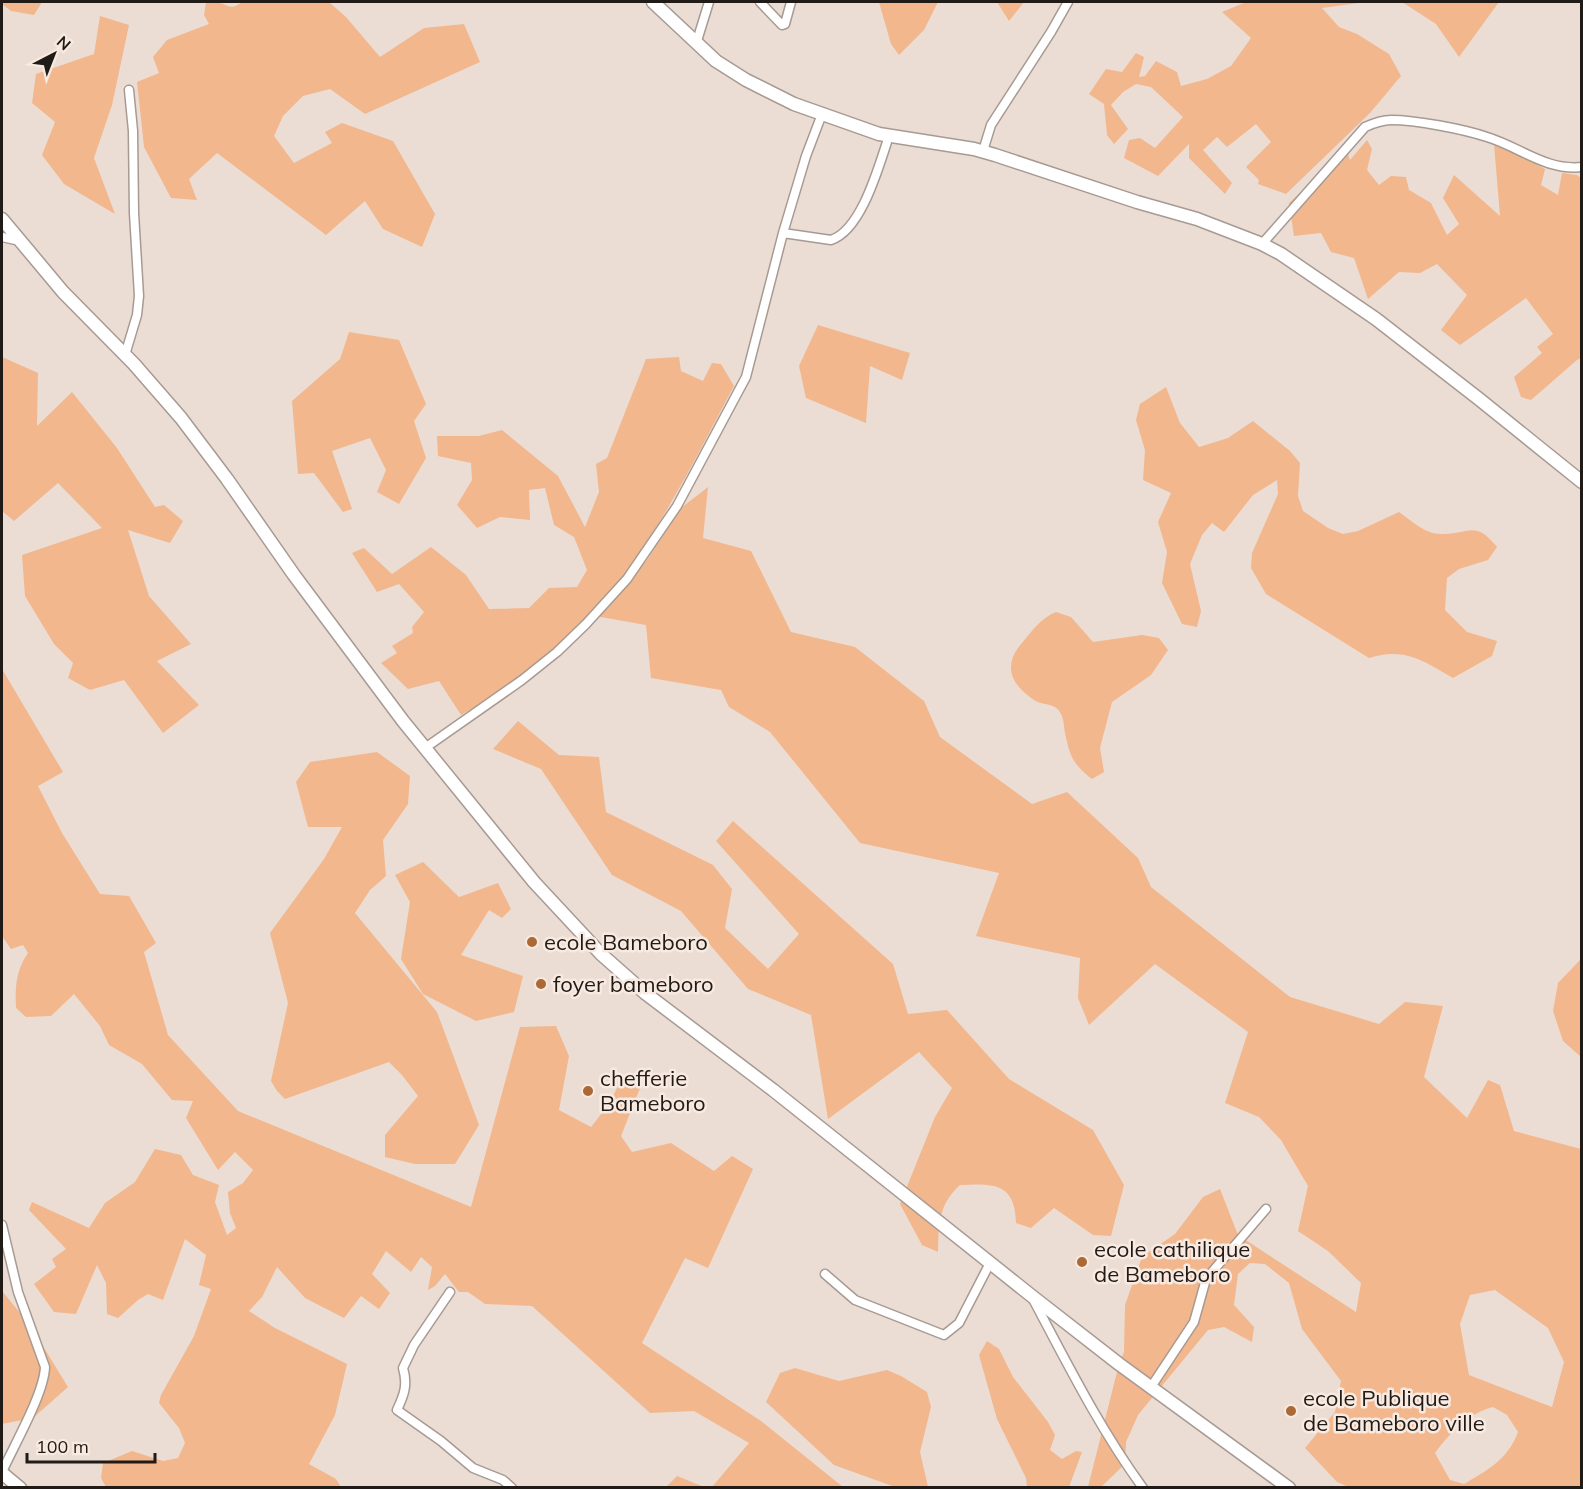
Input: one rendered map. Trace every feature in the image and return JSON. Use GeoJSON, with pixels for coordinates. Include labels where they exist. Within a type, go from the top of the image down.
{"type":"FeatureCollection","features":[{"type":"Feature","properties":{"kind":"street"},"geometry":{"type":"LineString","coordinates":[[653,2],[716,61],[746,80],[794,104],[871,132],[983,151],[1150,206],[1197,219],[1262,244],[1302,267],[1376,319],[1581,482]]}},
{"type":"Feature","properties":{"kind":"street"},"geometry":{"type":"LineString","coordinates":[[696,44],[710,2]]}},
{"type":"Feature","properties":{"kind":"street"},"geometry":{"type":"LineString","coordinates":[[759,2],[782,25],[785,24],[791,2]]}},
{"type":"Feature","properties":{"kind":"street"},"geometry":{"type":"LineString","coordinates":[[983,151],[991,125],[1068,2]]}},
{"type":"Feature","properties":{"kind":"street"},"geometry":{"type":"LineString","coordinates":[[125,355],[137,315],[139,296],[134,213],[133,131],[129,90]]}},
{"type":"Feature","properties":{"kind":"street"},"geometry":{"type":"LineString","coordinates":[[425,748],[522,680],[557,652],[627,579],[677,506],[717,428],[742,387],[751,363],[783,233],[806,156],[822,114]]}},
{"type":"Feature","properties":{"kind":"street"},"geometry":{"type":"LineString","coordinates":[[1262,244],[1365,127],[1376,122],[1399,121],[1487,136],[1550,165],[1562,168],[1581,167]]}},
{"type":"Feature","properties":{"kind":"street"},"geometry":{"type":"LineString","coordinates":[[783,233],[831,240],[837,238],[852,225],[861,210],[889,136]]}},
{"type":"Feature","properties":{"kind":"street"},"geometry":{"type":"LineString","coordinates":[[2,219],[63,292],[125,355],[198,438],[294,576],[425,748],[534,882],[616,968],[1033,1298],[1288,1488]]}},
{"type":"Feature","properties":{"kind":"street"},"geometry":{"type":"LineString","coordinates":[[2,237],[20,241]]}},
{"type":"Feature","properties":{"kind":"street"},"geometry":{"type":"LineString","coordinates":[[1151,1387],[1194,1322],[1206,1279],[1266,1209]]}},
{"type":"Feature","properties":{"kind":"street"},"geometry":{"type":"LineString","coordinates":[[2,1225],[18,1292],[45,1367],[45,1374],[36,1399],[2,1473],[21,1488]]}},
{"type":"Feature","properties":{"kind":"street"},"geometry":{"type":"LineString","coordinates":[[825,1274],[855,1300],[944,1335],[959,1323],[990,1263]]}},
{"type":"Feature","properties":{"kind":"street"},"geometry":{"type":"LineString","coordinates":[[450,1292],[414,1345],[403,1368],[406,1378],[405,1394],[397,1410],[441,1441],[473,1468],[503,1480],[512,1488]]}},
{"type":"Feature","properties":{"kind":"street"},"geometry":{"type":"LineString","coordinates":[[1033,1298],[1086,1399],[1120,1456],[1143,1488]]}},
{"type":"Feature","properties":{"kind":"shaded area"},"geometry":{"type":"Polygon","coordinates":[[[2,2],[42,2],[34,15],[11,11],[2,2]]]}},
{"type":"Feature","properties":{"kind":"shaded area"},"geometry":{"type":"Polygon","coordinates":[[[206,2],[216,2],[232,7],[242,2],[329,2],[346,17],[380,57],[424,28],[464,24],[480,62],[365,114],[330,89],[303,96],[283,116],[274,136],[294,163],[332,143],[325,132],[342,123],[393,141],[435,214],[422,247],[383,229],[365,201],[326,235],[217,153],[189,179],[197,200],[171,198],[144,147],[137,82],[159,73],[153,57],[167,40],[209,24],[204,15],[206,2]]]}},
{"type":"Feature","properties":{"kind":"shaded area"},"geometry":{"type":"Polygon","coordinates":[[[879,2],[938,2],[924,30],[899,55],[891,44],[879,2]]]}},
{"type":"Feature","properties":{"kind":"shaded area"},"geometry":{"type":"Polygon","coordinates":[[[997,2],[1024,2],[1009,21],[997,2]]]}},
{"type":"Feature","properties":{"kind":"shaded area"},"geometry":{"type":"Polygon","coordinates":[[[1246,2],[1366,2],[1322,8],[1339,27],[1357,34],[1389,54],[1401,76],[1370,113],[1286,194],[1258,184],[1259,180],[1246,167],[1271,142],[1256,124],[1227,147],[1217,137],[1203,150],[1232,183],[1225,194],[1189,158],[1189,144],[1158,176],[1124,158],[1129,140],[1140,138],[1155,148],[1183,117],[1151,87],[1136,84],[1123,92],[1111,105],[1128,129],[1114,144],[1107,135],[1104,104],[1089,94],[1106,69],[1122,72],[1136,53],[1144,57],[1139,77],[1145,76],[1156,61],[1177,72],[1181,86],[1207,79],[1231,66],[1251,38],[1222,12],[1246,2]]]}},
{"type":"Feature","properties":{"kind":"shaded area"},"geometry":{"type":"Polygon","coordinates":[[[1402,2],[1499,2],[1459,57],[1436,24],[1402,2]]]}},
{"type":"Feature","properties":{"kind":"shaded area"},"geometry":{"type":"Polygon","coordinates":[[[100,16],[129,25],[112,105],[94,158],[115,214],[64,184],[42,155],[55,122],[32,103],[36,74],[94,54],[100,16]]]}},
{"type":"Feature","properties":{"kind":"shaded area"},"geometry":{"type":"Polygon","coordinates":[[[1367,140],[1372,149],[1367,170],[1379,185],[1391,176],[1406,177],[1409,190],[1431,203],[1447,235],[1459,224],[1443,198],[1454,175],[1500,216],[1494,144],[1545,169],[1541,185],[1558,195],[1562,173],[1577,175],[1582,179],[1581,358],[1531,400],[1521,397],[1514,377],[1542,353],[1537,347],[1553,334],[1526,298],[1460,345],[1441,330],[1467,295],[1437,264],[1420,273],[1399,272],[1368,299],[1354,258],[1331,252],[1321,233],[1294,236],[1289,203],[1317,177],[1348,154],[1350,160],[1367,140]]]}},
{"type":"Feature","properties":{"kind":"shaded area"},"geometry":{"type":"Polygon","coordinates":[[[818,325],[910,353],[902,380],[870,366],[866,423],[806,398],[799,366],[818,325]]]}},
{"type":"Feature","properties":{"kind":"shaded area"},"geometry":{"type":"Polygon","coordinates":[[[349,332],[399,340],[426,404],[414,421],[426,458],[399,504],[377,492],[386,470],[370,438],[332,451],[352,509],[343,512],[314,473],[298,474],[292,401],[340,359],[349,332]]]}},
{"type":"Feature","properties":{"kind":"shaded area"},"geometry":{"type":"Polygon","coordinates":[[[2,357],[38,373],[37,426],[72,392],[117,448],[155,507],[164,505],[183,521],[170,543],[128,530],[149,596],[191,644],[157,661],[199,705],[163,733],[124,680],[90,690],[68,678],[73,663],[54,644],[25,596],[22,555],[102,528],[58,483],[14,521],[2,511],[2,357]]]}},
{"type":"Feature","properties":{"kind":"shaded area"},"geometry":{"type":"Polygon","coordinates":[[[679,357],[681,371],[703,381],[712,363],[721,364],[734,386],[668,507],[624,576],[587,618],[547,655],[504,688],[461,715],[439,681],[408,689],[381,663],[397,653],[392,646],[413,633],[412,627],[424,612],[399,584],[377,592],[352,553],[364,548],[392,574],[431,547],[466,575],[489,609],[529,608],[549,588],[577,587],[587,570],[574,537],[554,525],[545,488],[529,490],[530,520],[500,517],[477,528],[457,505],[472,480],[471,463],[438,456],[437,436],[479,436],[502,430],[558,476],[585,527],[599,492],[596,464],[607,458],[646,359],[679,357]]]}},
{"type":"Feature","properties":{"kind":"shaded area"},"geometry":{"type":"Polygon","coordinates":[[[1166,387],[1180,423],[1199,447],[1228,438],[1253,421],[1290,451],[1300,463],[1298,496],[1303,511],[1328,528],[1343,534],[1358,531],[1399,512],[1430,532],[1451,534],[1471,530],[1483,533],[1497,547],[1488,560],[1459,569],[1447,578],[1445,610],[1467,632],[1497,641],[1492,656],[1453,678],[1423,661],[1403,655],[1393,654],[1369,658],[1266,594],[1251,568],[1252,553],[1278,494],[1277,480],[1253,495],[1224,532],[1212,523],[1202,535],[1190,564],[1201,611],[1197,627],[1182,624],[1162,583],[1167,552],[1158,522],[1171,493],[1143,480],[1145,450],[1136,420],[1140,404],[1166,387]]]}},
{"type":"Feature","properties":{"kind":"shaded area"},"geometry":{"type":"Polygon","coordinates":[[[708,487],[703,538],[751,551],[791,632],[855,647],[924,701],[940,737],[1032,804],[1067,792],[1138,858],[1151,887],[1290,997],[1379,1024],[1405,1002],[1443,1006],[1424,1077],[1467,1118],[1488,1080],[1500,1085],[1514,1131],[1581,1149],[1581,1487],[1351,1488],[1337,1482],[1305,1448],[1335,1412],[1341,1381],[1302,1329],[1289,1283],[1265,1264],[1250,1263],[1238,1274],[1234,1305],[1254,1327],[1252,1342],[1224,1327],[1208,1330],[1138,1415],[1126,1442],[1125,1464],[1101,1487],[1088,1487],[1124,1352],[1125,1305],[1142,1257],[1175,1234],[1203,1197],[1220,1189],[1238,1235],[1356,1312],[1361,1283],[1328,1251],[1298,1231],[1308,1186],[1281,1140],[1259,1117],[1225,1103],[1248,1032],[1155,964],[1089,1025],[1078,998],[1080,958],[976,936],[999,873],[860,843],[770,732],[729,707],[721,690],[651,678],[646,625],[595,616],[647,560],[681,508],[708,487]],[[1495,1290],[1470,1295],[1460,1324],[1469,1375],[1552,1407],[1564,1362],[1548,1328],[1495,1290]],[[1493,1407],[1476,1414],[1460,1425],[1435,1453],[1450,1480],[1464,1484],[1489,1469],[1509,1450],[1518,1432],[1507,1415],[1493,1407]]]}},
{"type":"Feature","properties":{"kind":"shaded area"},"geometry":{"type":"Polygon","coordinates":[[[1056,612],[1071,617],[1093,642],[1142,635],[1159,638],[1168,650],[1151,675],[1112,702],[1100,748],[1104,772],[1092,779],[1080,769],[1073,759],[1059,710],[1037,702],[1026,694],[1012,674],[1012,659],[1016,651],[1037,625],[1056,612]]]}},
{"type":"Feature","properties":{"kind":"shaded area"},"geometry":{"type":"Polygon","coordinates":[[[2,669],[63,772],[38,786],[62,833],[100,894],[129,896],[156,943],[144,952],[168,1035],[238,1111],[471,1207],[520,1027],[556,1026],[569,1056],[559,1110],[591,1127],[609,1104],[621,1080],[640,1088],[621,1136],[632,1152],[671,1143],[714,1171],[732,1156],[753,1169],[708,1268],[685,1258],[642,1343],[761,1421],[843,1487],[712,1487],[749,1443],[694,1411],[650,1413],[532,1306],[485,1304],[468,1292],[459,1292],[445,1274],[435,1286],[428,1290],[432,1267],[421,1257],[411,1272],[386,1251],[372,1274],[390,1293],[379,1309],[361,1296],[344,1318],[305,1298],[277,1267],[262,1297],[249,1311],[275,1328],[347,1364],[335,1415],[309,1464],[336,1479],[341,1487],[106,1487],[101,1478],[103,1463],[132,1451],[163,1461],[178,1458],[185,1443],[179,1428],[159,1403],[161,1395],[194,1336],[211,1289],[199,1285],[206,1255],[185,1239],[163,1300],[148,1294],[118,1318],[107,1314],[106,1283],[97,1265],[76,1314],[54,1312],[34,1284],[56,1267],[52,1259],[66,1249],[29,1210],[32,1202],[89,1228],[105,1203],[135,1182],[155,1149],[181,1155],[193,1175],[219,1185],[215,1202],[227,1235],[236,1228],[230,1213],[228,1192],[243,1183],[253,1170],[235,1152],[218,1170],[186,1118],[193,1101],[172,1100],[142,1064],[109,1045],[100,1026],[74,994],[51,1016],[26,1017],[16,1008],[17,979],[28,953],[23,945],[11,949],[2,936],[2,669]]]}},
{"type":"Feature","properties":{"kind":"shaded area"},"geometry":{"type":"Polygon","coordinates":[[[518,721],[559,755],[599,757],[606,812],[713,865],[732,889],[725,928],[768,969],[799,934],[716,841],[733,821],[893,964],[908,1014],[947,1010],[1009,1079],[1093,1130],[1124,1185],[1111,1236],[1093,1235],[1054,1208],[1031,1228],[1016,1223],[1011,1200],[1000,1188],[960,1185],[947,1200],[941,1216],[938,1252],[922,1245],[900,1204],[935,1117],[952,1088],[919,1052],[828,1119],[811,1015],[748,989],[681,911],[612,875],[541,769],[493,749],[518,721]]]}},
{"type":"Feature","properties":{"kind":"shaded area"},"geometry":{"type":"Polygon","coordinates":[[[377,752],[410,776],[408,804],[383,840],[386,876],[370,890],[355,913],[437,1012],[479,1125],[455,1164],[415,1164],[385,1157],[385,1135],[418,1096],[389,1062],[285,1099],[271,1081],[288,1003],[270,933],[324,859],[342,827],[308,827],[296,782],[310,762],[377,752]]]}},
{"type":"Feature","properties":{"kind":"shaded area"},"geometry":{"type":"Polygon","coordinates":[[[423,862],[459,897],[498,883],[511,909],[502,918],[489,910],[461,955],[523,976],[514,1012],[476,1021],[423,994],[401,959],[410,902],[395,875],[423,862]]]}},
{"type":"Feature","properties":{"kind":"shaded area"},"geometry":{"type":"Polygon","coordinates":[[[1581,959],[1581,1057],[1563,1041],[1553,1011],[1558,983],[1581,959]]]}},
{"type":"Feature","properties":{"kind":"shaded area"},"geometry":{"type":"Polygon","coordinates":[[[2,1291],[30,1325],[68,1387],[33,1418],[2,1424],[2,1291]]]}},
{"type":"Feature","properties":{"kind":"shaded area"},"geometry":{"type":"Polygon","coordinates":[[[987,1341],[999,1349],[1013,1377],[1048,1422],[1055,1435],[1050,1450],[1062,1459],[1076,1451],[1082,1452],[1069,1487],[1027,1487],[1026,1478],[997,1419],[979,1355],[987,1341]]]}},
{"type":"Feature","properties":{"kind":"shaded area"},"geometry":{"type":"Polygon","coordinates":[[[795,1368],[839,1381],[887,1370],[927,1392],[931,1407],[920,1452],[928,1487],[895,1487],[834,1465],[766,1402],[780,1373],[795,1368]]]}},
{"type":"Feature","properties":{"kind":"shaded area"},"geometry":{"type":"Polygon","coordinates":[[[677,1476],[704,1487],[666,1487],[677,1476]]]}},
{"type":"Feature","properties":{"kind":"place","name":"ecole Bameboro"},"geometry":{"type":"Point","coordinates":[532,942]}},
{"type":"Feature","properties":{"kind":"place","name":"foyer bameboro"},"geometry":{"type":"Point","coordinates":[541,984]}},
{"type":"Feature","properties":{"kind":"place","name":"chefferie Bameboro"},"geometry":{"type":"Point","coordinates":[588,1091]}},
{"type":"Feature","properties":{"kind":"place","name":"ecole cathilique de Bameboro"},"geometry":{"type":"Point","coordinates":[1082,1262]}},
{"type":"Feature","properties":{"kind":"place","name":"ecole Publique de Bameboro ville"},"geometry":{"type":"Point","coordinates":[1291,1411]}}]}
